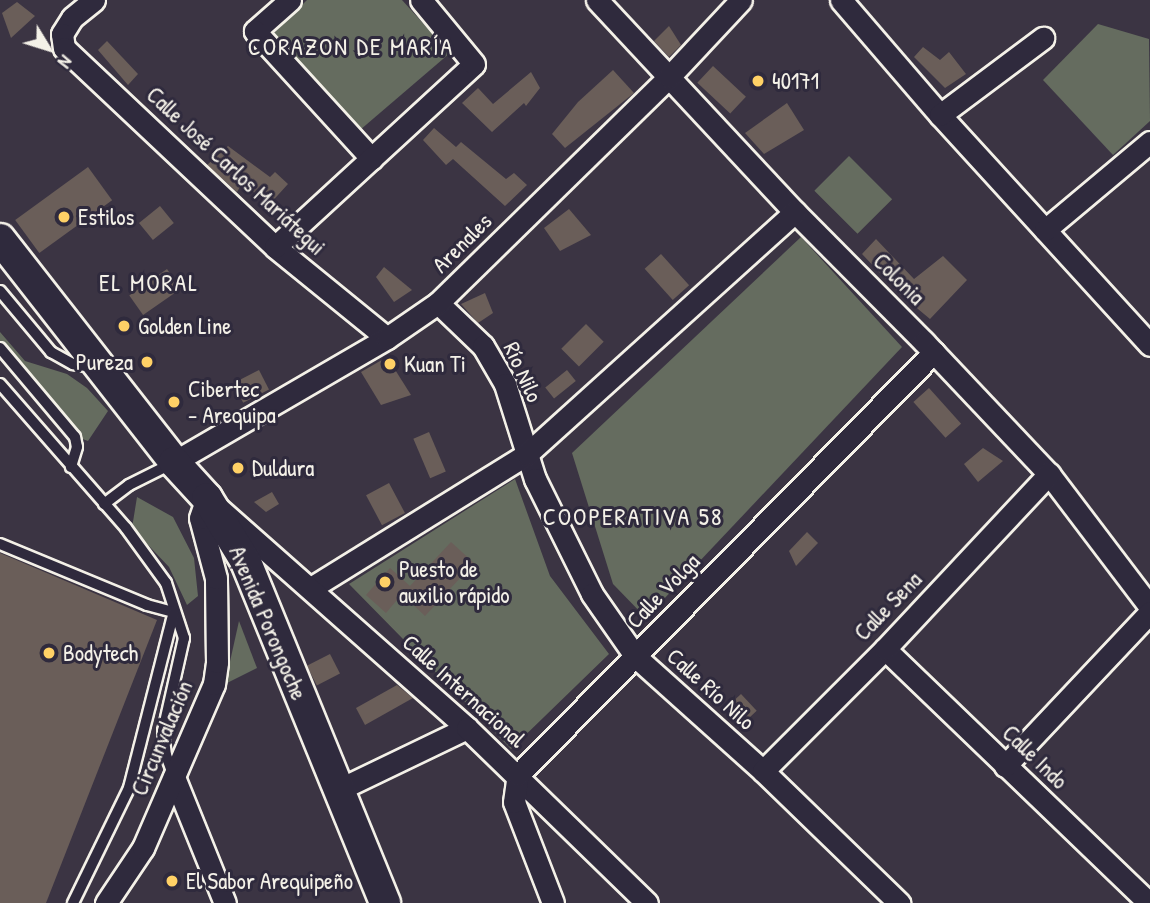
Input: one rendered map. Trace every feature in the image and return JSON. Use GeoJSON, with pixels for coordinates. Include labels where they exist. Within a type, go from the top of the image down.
{"type":"FeatureCollection","features":[{"type":"Feature","properties":{"kind":"main road","name":"Avenida Porongoche"},"geometry":{"type":"LineString","coordinates":[[0,239],[174,462],[207,498],[246,562],[385,903]]}},
{"type":"Feature","properties":{"kind":"street","name":"Calle José Carlos Mariátegui"},"geometry":{"type":"LineString","coordinates":[[94,0],[72,18],[62,34],[64,48],[275,247],[387,338]]}},
{"type":"Feature","properties":{"kind":"street"},"geometry":{"type":"LineString","coordinates":[[290,0],[254,31],[372,159]]}},
{"type":"Feature","properties":{"kind":"street"},"geometry":{"type":"LineString","coordinates":[[275,247],[474,64],[421,0]]}},
{"type":"Feature","properties":{"kind":"street","name":"Colonia"},"geometry":{"type":"LineString","coordinates":[[597,0],[795,212],[934,352],[1049,474],[1150,609]]}},
{"type":"Feature","properties":{"kind":"street","name":"Arenales"},"geometry":{"type":"LineString","coordinates":[[174,462],[387,338],[438,303],[668,77],[741,0]]}},
{"type":"Feature","properties":{"kind":"street"},"geometry":{"type":"LineString","coordinates":[[849,3],[940,115],[1150,345]]}},
{"type":"Feature","properties":{"kind":"street"},"geometry":{"type":"LineString","coordinates":[[940,115],[1043,38]]}},
{"type":"Feature","properties":{"kind":"street"},"geometry":{"type":"LineString","coordinates":[[1045,230],[1150,142]]}},
{"type":"Feature","properties":{"kind":"street"},"geometry":{"type":"LineString","coordinates":[[311,588],[527,454],[795,212]]}},
{"type":"Feature","properties":{"kind":"street","name":"Río Nilo"},"geometry":{"type":"LineString","coordinates":[[438,303],[483,346],[505,384],[535,479]]}},
{"type":"Feature","properties":{"kind":"street","name":"Calle Volga"},"geometry":{"type":"LineString","coordinates":[[517,775],[934,352]]}},
{"type":"Feature","properties":{"kind":"street","name":"Calle Sena"},"geometry":{"type":"LineString","coordinates":[[763,771],[885,649],[1049,474]]}},
{"type":"Feature","properties":{"kind":"street","name":"Calle Río Nilo"},"geometry":{"type":"LineString","coordinates":[[535,479],[592,594],[636,657],[763,771],[899,903]]}},
{"type":"Feature","properties":{"kind":"street","name":"Calle Internacional"},"geometry":{"type":"LineString","coordinates":[[207,498],[467,728],[647,903]]}},
{"type":"Feature","properties":{"kind":"street","name":"Circunvalación"},"geometry":{"type":"LineString","coordinates":[[106,903],[143,848],[207,703],[217,662],[215,578],[201,525],[207,498]]}},
{"type":"Feature","properties":{"kind":"street"},"geometry":{"type":"LineString","coordinates":[[1005,765],[1150,609]]}},
{"type":"Feature","properties":{"kind":"street","name":"Calle Indo"},"geometry":{"type":"LineString","coordinates":[[885,649],[1149,903]]}},
{"type":"Feature","properties":{"kind":"street"},"geometry":{"type":"LineString","coordinates":[[338,790],[467,728]]}},
{"type":"Feature","properties":{"kind":"street"},"geometry":{"type":"LineString","coordinates":[[517,775],[514,802],[553,903]]}},
{"type":"Feature","properties":{"kind":"street"},"geometry":{"type":"LineString","coordinates":[[174,777],[225,903]]}},
{"type":"Feature","properties":{"kind":"lane"},"geometry":{"type":"LineString","coordinates":[[0,291],[51,352],[73,364],[104,369]]}},
{"type":"Feature","properties":{"kind":"lane"},"geometry":{"type":"LineString","coordinates":[[0,348],[75,438],[77,447],[71,467]]}},
{"type":"Feature","properties":{"kind":"lane"},"geometry":{"type":"LineString","coordinates":[[0,384],[144,550],[166,583],[174,612],[182,628],[184,645],[163,731],[166,755],[174,777]]}},
{"type":"Feature","properties":{"kind":"lane"},"geometry":{"type":"LineString","coordinates":[[104,504],[129,485],[174,462]]}},
{"type":"Feature","properties":{"kind":"lane"},"geometry":{"type":"LineString","coordinates":[[0,544],[147,605],[174,612]]}},
{"type":"Feature","properties":{"kind":"lane"},"geometry":{"type":"LineString","coordinates":[[73,903],[129,788],[174,612]]}},
{"type":"Feature","properties":{"kind":"green space"},"geometry":{"type":"Polygon","coordinates":[[[307,0],[402,0],[450,53],[346,142],[260,47],[307,0]]]}},
{"type":"Feature","properties":{"kind":"green space"},"geometry":{"type":"Polygon","coordinates":[[[1098,24],[1149,39],[1150,121],[1113,155],[1043,80],[1098,24]]]}},
{"type":"Feature","properties":{"kind":"green space"},"geometry":{"type":"Polygon","coordinates":[[[849,156],[892,199],[857,234],[814,191],[849,156]]]}},
{"type":"Feature","properties":{"kind":"green space"},"geometry":{"type":"Polygon","coordinates":[[[801,237],[902,347],[646,618],[613,584],[572,453],[801,237]]]}},
{"type":"Feature","properties":{"kind":"green space"},"geometry":{"type":"Polygon","coordinates":[[[0,332],[25,361],[67,374],[87,388],[108,411],[88,441],[61,431],[0,351],[0,332]]]}},
{"type":"Feature","properties":{"kind":"green space"},"geometry":{"type":"Polygon","coordinates":[[[515,479],[550,576],[609,654],[511,749],[349,584],[515,479]]]}},
{"type":"Feature","properties":{"kind":"green space"},"geometry":{"type":"Polygon","coordinates":[[[137,497],[173,517],[194,558],[198,596],[187,605],[169,567],[132,528],[137,497]]]}},
{"type":"Feature","properties":{"kind":"green space"},"geometry":{"type":"Polygon","coordinates":[[[239,621],[257,668],[225,684],[239,621]]]}},
{"type":"Feature","properties":{"kind":"building"},"geometry":{"type":"Polygon","coordinates":[[[17,2],[35,16],[11,38],[2,13],[17,2]]]}},
{"type":"Feature","properties":{"kind":"building"},"geometry":{"type":"Polygon","coordinates":[[[669,26],[681,45],[669,57],[654,41],[669,26]]]}},
{"type":"Feature","properties":{"kind":"building"},"geometry":{"type":"Polygon","coordinates":[[[107,41],[138,74],[128,85],[98,50],[107,41]]]}},
{"type":"Feature","properties":{"kind":"building"},"geometry":{"type":"Polygon","coordinates":[[[923,47],[940,60],[949,52],[966,74],[945,88],[914,57],[923,47]]]}},
{"type":"Feature","properties":{"kind":"building"},"geometry":{"type":"Polygon","coordinates":[[[713,66],[746,97],[730,114],[697,83],[713,66]]]}},
{"type":"Feature","properties":{"kind":"building"},"geometry":{"type":"Polygon","coordinates":[[[613,70],[634,93],[565,148],[552,134],[578,102],[613,70]]]}},
{"type":"Feature","properties":{"kind":"building"},"geometry":{"type":"Polygon","coordinates":[[[531,72],[540,88],[526,106],[524,103],[492,132],[462,103],[478,88],[493,104],[531,72]]]}},
{"type":"Feature","properties":{"kind":"building"},"geometry":{"type":"Polygon","coordinates":[[[787,103],[804,130],[764,154],[745,133],[787,103]]]}},
{"type":"Feature","properties":{"kind":"building"},"geometry":{"type":"Polygon","coordinates":[[[434,128],[456,147],[461,142],[506,179],[514,173],[527,185],[505,206],[453,159],[446,165],[423,140],[434,128]]]}},
{"type":"Feature","properties":{"kind":"building"},"geometry":{"type":"Polygon","coordinates":[[[228,146],[270,177],[275,172],[288,184],[268,206],[243,182],[237,192],[207,165],[228,146]]]}},
{"type":"Feature","properties":{"kind":"building"},"geometry":{"type":"Polygon","coordinates":[[[88,167],[112,200],[39,253],[15,220],[88,167]]]}},
{"type":"Feature","properties":{"kind":"building"},"geometry":{"type":"Polygon","coordinates":[[[160,206],[174,223],[153,240],[139,223],[160,206]]]}},
{"type":"Feature","properties":{"kind":"building"},"geometry":{"type":"Polygon","coordinates":[[[569,209],[591,235],[560,251],[544,228],[569,209]]]}},
{"type":"Feature","properties":{"kind":"building"},"geometry":{"type":"Polygon","coordinates":[[[876,239],[914,279],[943,256],[967,280],[930,319],[900,294],[862,254],[876,239]]]}},
{"type":"Feature","properties":{"kind":"building"},"geometry":{"type":"Polygon","coordinates":[[[661,254],[689,285],[673,300],[645,269],[661,254]]]}},
{"type":"Feature","properties":{"kind":"building"},"geometry":{"type":"Polygon","coordinates":[[[384,267],[412,290],[394,302],[376,277],[384,267]]]}},
{"type":"Feature","properties":{"kind":"building"},"geometry":{"type":"Polygon","coordinates":[[[167,269],[181,289],[143,315],[129,295],[167,269]]]}},
{"type":"Feature","properties":{"kind":"building"},"geometry":{"type":"Polygon","coordinates":[[[485,293],[493,313],[478,323],[461,304],[485,293]]]}},
{"type":"Feature","properties":{"kind":"building"},"geometry":{"type":"Polygon","coordinates":[[[586,324],[604,342],[579,366],[561,349],[586,324]]]}},
{"type":"Feature","properties":{"kind":"building"},"geometry":{"type":"Polygon","coordinates":[[[387,357],[411,395],[381,405],[361,372],[387,357]]]}},
{"type":"Feature","properties":{"kind":"building"},"geometry":{"type":"Polygon","coordinates":[[[259,370],[269,390],[243,403],[233,383],[259,370]]]}},
{"type":"Feature","properties":{"kind":"building"},"geometry":{"type":"Polygon","coordinates":[[[567,370],[576,381],[554,399],[545,388],[567,370]]]}},
{"type":"Feature","properties":{"kind":"building"},"geometry":{"type":"Polygon","coordinates":[[[929,388],[961,424],[946,438],[913,402],[929,388]]]}},
{"type":"Feature","properties":{"kind":"building"},"geometry":{"type":"Polygon","coordinates":[[[429,432],[446,472],[430,478],[413,439],[429,432]]]}},
{"type":"Feature","properties":{"kind":"building"},"geometry":{"type":"Polygon","coordinates":[[[983,448],[1003,461],[978,482],[964,464],[983,448]]]}},
{"type":"Feature","properties":{"kind":"building"},"geometry":{"type":"Polygon","coordinates":[[[389,483],[405,513],[382,525],[366,495],[389,483]]]}},
{"type":"Feature","properties":{"kind":"building"},"geometry":{"type":"Polygon","coordinates":[[[272,492],[279,504],[266,512],[254,502],[272,492]]]}},
{"type":"Feature","properties":{"kind":"building"},"geometry":{"type":"Polygon","coordinates":[[[807,532],[818,543],[796,566],[789,551],[807,532]]]}},
{"type":"Feature","properties":{"kind":"building"},"geometry":{"type":"Polygon","coordinates":[[[451,542],[474,563],[425,616],[402,594],[386,613],[366,595],[390,568],[410,586],[451,542]]]}},
{"type":"Feature","properties":{"kind":"building"},"geometry":{"type":"Polygon","coordinates":[[[0,553],[157,620],[46,903],[0,903],[0,553]]]}},
{"type":"Feature","properties":{"kind":"building"},"geometry":{"type":"Polygon","coordinates":[[[330,654],[340,674],[317,685],[307,666],[330,654]]]}},
{"type":"Feature","properties":{"kind":"building"},"geometry":{"type":"Polygon","coordinates":[[[397,685],[413,698],[365,725],[356,708],[397,685]]]}},
{"type":"Feature","properties":{"kind":"building"},"geometry":{"type":"Polygon","coordinates":[[[741,694],[757,711],[741,725],[726,708],[741,694]]]}},
{"type":"Feature","properties":{"kind":"place","name":"40171"},"geometry":{"type":"Point","coordinates":[758,81]}},
{"type":"Feature","properties":{"kind":"place","name":"Estilos"},"geometry":{"type":"Point","coordinates":[64,217]}},
{"type":"Feature","properties":{"kind":"place","name":"Golden Line"},"geometry":{"type":"Point","coordinates":[124,326]}},
{"type":"Feature","properties":{"kind":"place","name":"Pureza"},"geometry":{"type":"Point","coordinates":[147,362]}},
{"type":"Feature","properties":{"kind":"place","name":"Kuan Ti"},"geometry":{"type":"Point","coordinates":[390,364]}},
{"type":"Feature","properties":{"kind":"place","name":"Cibertec - Arequipa"},"geometry":{"type":"Point","coordinates":[174,402]}},
{"type":"Feature","properties":{"kind":"place","name":"Duldura"},"geometry":{"type":"Point","coordinates":[238,468]}},
{"type":"Feature","properties":{"kind":"place","name":"Puesto de auxilio rápido"},"geometry":{"type":"Point","coordinates":[385,582]}},
{"type":"Feature","properties":{"kind":"place","name":"Bodytech"},"geometry":{"type":"Point","coordinates":[49,653]}},
{"type":"Feature","properties":{"kind":"place","name":"El Sabor Arequipeño"},"geometry":{"type":"Point","coordinates":[172,881]}},
{"type":"Feature","properties":{"kind":"district","name":"CORAZON DE MARÍA"},"geometry":{"type":"Point","coordinates":[351,47]}},
{"type":"Feature","properties":{"kind":"district","name":"EL MORAL"},"geometry":{"type":"Point","coordinates":[149,283]}},
{"type":"Feature","properties":{"kind":"district","name":"COOPERATIVA 58"},"geometry":{"type":"Point","coordinates":[633,517]}}]}
